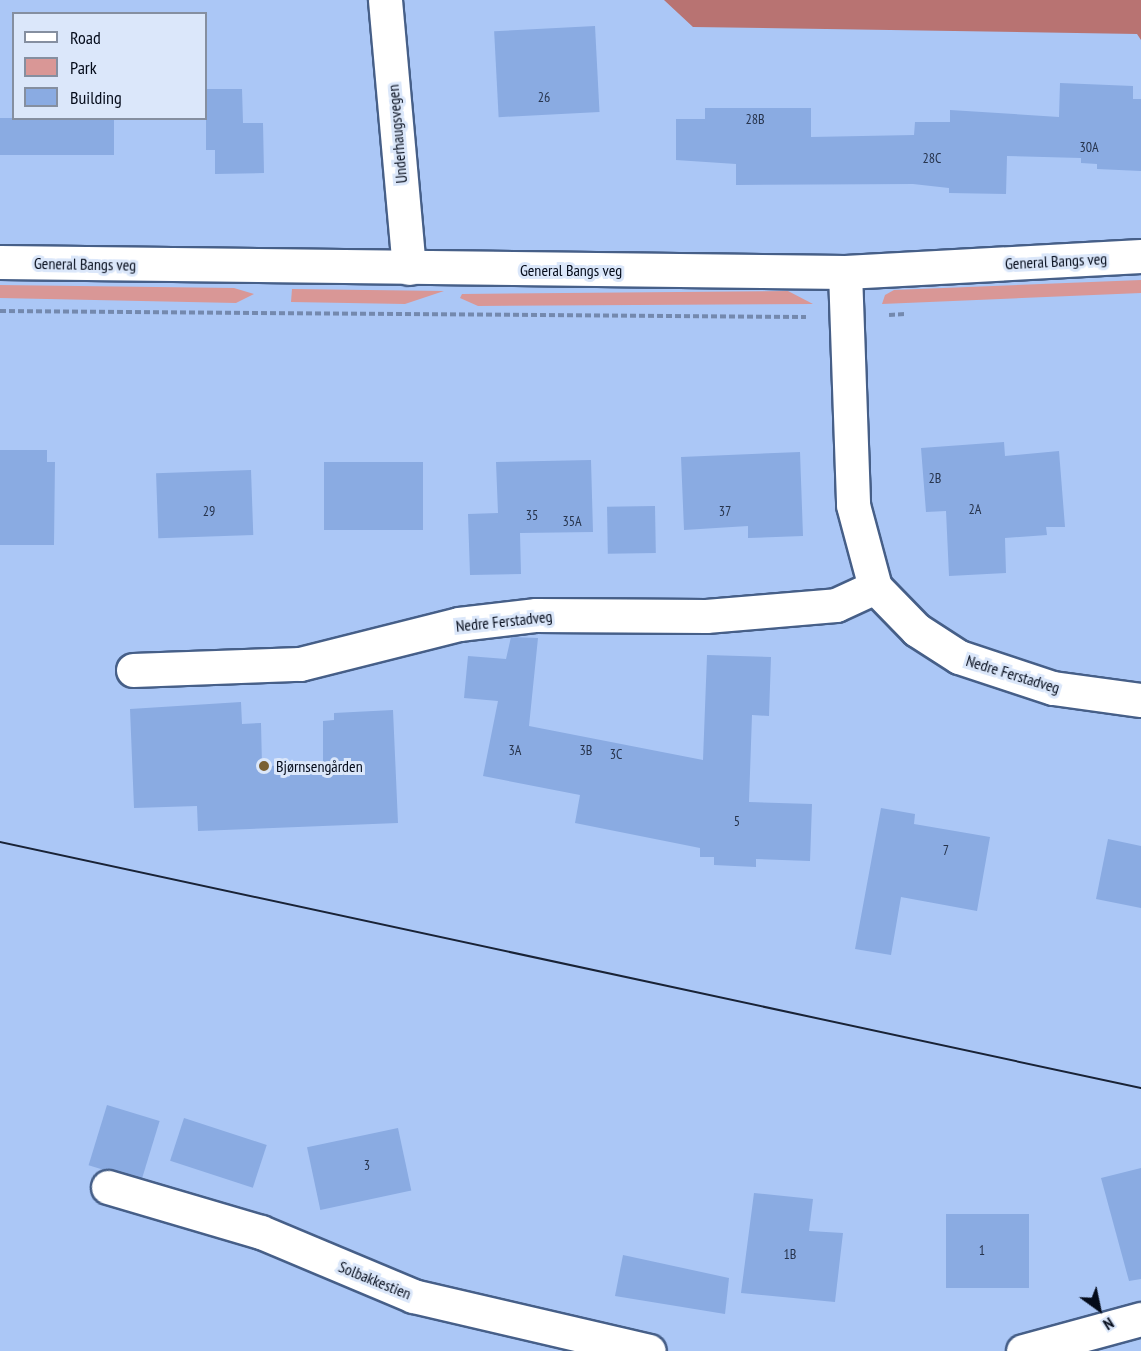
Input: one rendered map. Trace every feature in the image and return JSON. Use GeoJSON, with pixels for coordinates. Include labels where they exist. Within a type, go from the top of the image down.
{"type":"FeatureCollection","features":[{"type":"Feature","properties":{"kind":"street","name":"Underhaugsvegen"},"geometry":{"type":"LineString","coordinates":[[385,0],[409,268]]}},
{"type":"Feature","properties":{"kind":"street","name":"General Bangs veg"},"geometry":{"type":"LineString","coordinates":[[0,262],[845,272],[1141,256]]}},
{"type":"Feature","properties":{"kind":"street","name":"Nedre Ferstadveg"},"geometry":{"type":"LineString","coordinates":[[845,272],[853,505],[875,587],[917,630],[959,657],[1053,688],[1141,700]]}},
{"type":"Feature","properties":{"kind":"street","name":"Nedre Ferstadveg"},"geometry":{"type":"LineString","coordinates":[[133,670],[300,664],[459,624],[536,615],[706,616],[836,605],[875,587]]}},
{"type":"Feature","properties":{"kind":"street","name":"Solbakkestien"},"geometry":{"type":"LineString","coordinates":[[108,1187],[261,1232],[413,1296],[650,1351]]}},
{"type":"Feature","properties":{"kind":"street"},"geometry":{"type":"LineString","coordinates":[[1023,1351],[1141,1319]]}},
{"type":"Feature","properties":{"kind":"green space"},"geometry":{"type":"Polygon","coordinates":[[[1141,280],[1141,293],[882,304],[885,295],[894,290],[1141,280]]]}},
{"type":"Feature","properties":{"kind":"green space"},"geometry":{"type":"Polygon","coordinates":[[[0,285],[234,288],[254,294],[236,303],[0,298],[0,285]]]}},
{"type":"Feature","properties":{"kind":"green space"},"geometry":{"type":"Polygon","coordinates":[[[292,289],[444,291],[405,304],[291,302],[292,289]]]}},
{"type":"Feature","properties":{"kind":"green space"},"geometry":{"type":"Polygon","coordinates":[[[788,291],[813,304],[478,306],[460,298],[462,294],[788,291]]]}},
{"type":"Feature","properties":{"kind":"shaded area"},"geometry":{"type":"Polygon","coordinates":[[[664,0],[1141,0],[1141,40],[1137,34],[693,27],[664,0]]]}},
{"type":"Feature","properties":{"kind":"building"},"geometry":{"type":"Polygon","coordinates":[[[595,26],[600,112],[499,117],[494,31],[595,26]]]}},
{"type":"Feature","properties":{"kind":"building"},"geometry":{"type":"Polygon","coordinates":[[[1060,83],[1133,86],[1133,99],[1141,99],[1141,171],[1097,169],[1097,164],[1081,163],[1081,158],[1007,156],[1006,194],[949,193],[949,188],[913,184],[736,185],[736,164],[676,160],[676,119],[705,119],[705,108],[811,108],[811,137],[914,135],[915,122],[950,122],[950,110],[1059,117],[1060,83]]]}},
{"type":"Feature","properties":{"kind":"building"},"geometry":{"type":"Polygon","coordinates":[[[207,89],[242,89],[243,123],[263,123],[264,173],[215,174],[215,150],[206,150],[207,89]]]}},
{"type":"Feature","properties":{"kind":"building"},"geometry":{"type":"Polygon","coordinates":[[[0,118],[114,120],[114,155],[0,155],[0,118]]]}},
{"type":"Feature","properties":{"kind":"building"},"geometry":{"type":"Polygon","coordinates":[[[1004,442],[1005,456],[1059,451],[1065,527],[1046,527],[1047,535],[1005,538],[1006,573],[949,576],[946,511],[926,512],[921,448],[1004,442]]]}},
{"type":"Feature","properties":{"kind":"building"},"geometry":{"type":"Polygon","coordinates":[[[0,450],[47,450],[47,462],[55,462],[54,545],[0,545],[0,450]]]}},
{"type":"Feature","properties":{"kind":"building"},"geometry":{"type":"Polygon","coordinates":[[[800,452],[803,536],[748,538],[748,526],[684,530],[681,457],[800,452]]]}},
{"type":"Feature","properties":{"kind":"building"},"geometry":{"type":"Polygon","coordinates":[[[591,460],[593,532],[520,533],[521,574],[470,575],[468,514],[498,513],[496,462],[591,460]]]}},
{"type":"Feature","properties":{"kind":"building"},"geometry":{"type":"Polygon","coordinates":[[[324,462],[423,462],[423,530],[324,530],[324,462]]]}},
{"type":"Feature","properties":{"kind":"building"},"geometry":{"type":"Polygon","coordinates":[[[251,470],[253,535],[158,538],[156,473],[251,470]]]}},
{"type":"Feature","properties":{"kind":"building"},"geometry":{"type":"Polygon","coordinates":[[[655,506],[656,553],[608,554],[607,507],[655,506]]]}},
{"type":"Feature","properties":{"kind":"building"},"geometry":{"type":"Polygon","coordinates":[[[511,637],[538,638],[529,726],[703,760],[707,655],[771,657],[769,716],[752,715],[749,802],[812,804],[810,861],[756,859],[756,867],[714,865],[714,857],[700,857],[700,848],[575,823],[580,795],[483,776],[498,701],[464,698],[468,656],[506,659],[511,637]]]}},
{"type":"Feature","properties":{"kind":"building","name":"Bjørnsengården"},"geometry":{"type":"Polygon","coordinates":[[[241,702],[242,724],[261,723],[262,766],[323,765],[323,721],[334,720],[334,713],[393,710],[398,823],[198,831],[197,806],[134,808],[130,709],[241,702]]]}},
{"type":"Feature","properties":{"kind":"building"},"geometry":{"type":"Polygon","coordinates":[[[881,808],[915,814],[914,824],[990,837],[977,911],[901,897],[891,955],[855,949],[881,808]]]}},
{"type":"Feature","properties":{"kind":"building"},"geometry":{"type":"Polygon","coordinates":[[[1108,839],[1141,846],[1141,908],[1096,899],[1108,839]]]}},
{"type":"Feature","properties":{"kind":"building"},"geometry":{"type":"Polygon","coordinates":[[[107,1105],[160,1121],[141,1181],[89,1165],[107,1105]]]}},
{"type":"Feature","properties":{"kind":"building"},"geometry":{"type":"Polygon","coordinates":[[[184,1118],[267,1145],[253,1188],[170,1161],[184,1118]]]}},
{"type":"Feature","properties":{"kind":"building"},"geometry":{"type":"Polygon","coordinates":[[[398,1128],[411,1191],[320,1210],[307,1147],[398,1128]]]}},
{"type":"Feature","properties":{"kind":"building"},"geometry":{"type":"Polygon","coordinates":[[[1141,1168],[1141,1279],[1129,1281],[1101,1178],[1141,1168]]]}},
{"type":"Feature","properties":{"kind":"building"},"geometry":{"type":"Polygon","coordinates":[[[754,1193],[813,1199],[809,1231],[843,1233],[835,1302],[741,1293],[754,1193]]]}},
{"type":"Feature","properties":{"kind":"building"},"geometry":{"type":"Polygon","coordinates":[[[946,1214],[1029,1214],[1029,1288],[946,1288],[946,1214]]]}},
{"type":"Feature","properties":{"kind":"building"},"geometry":{"type":"Polygon","coordinates":[[[623,1255],[729,1278],[725,1314],[615,1296],[623,1255]]]}},
{"type":"Feature","properties":{"kind":"tram line"},"geometry":{"type":"LineString","coordinates":[[0,842],[1141,1088]]}},
{"type":"Feature","properties":{"kind":"place","name":"Bjørnsengården"},"geometry":{"type":"Point","coordinates":[264,766]}}]}
